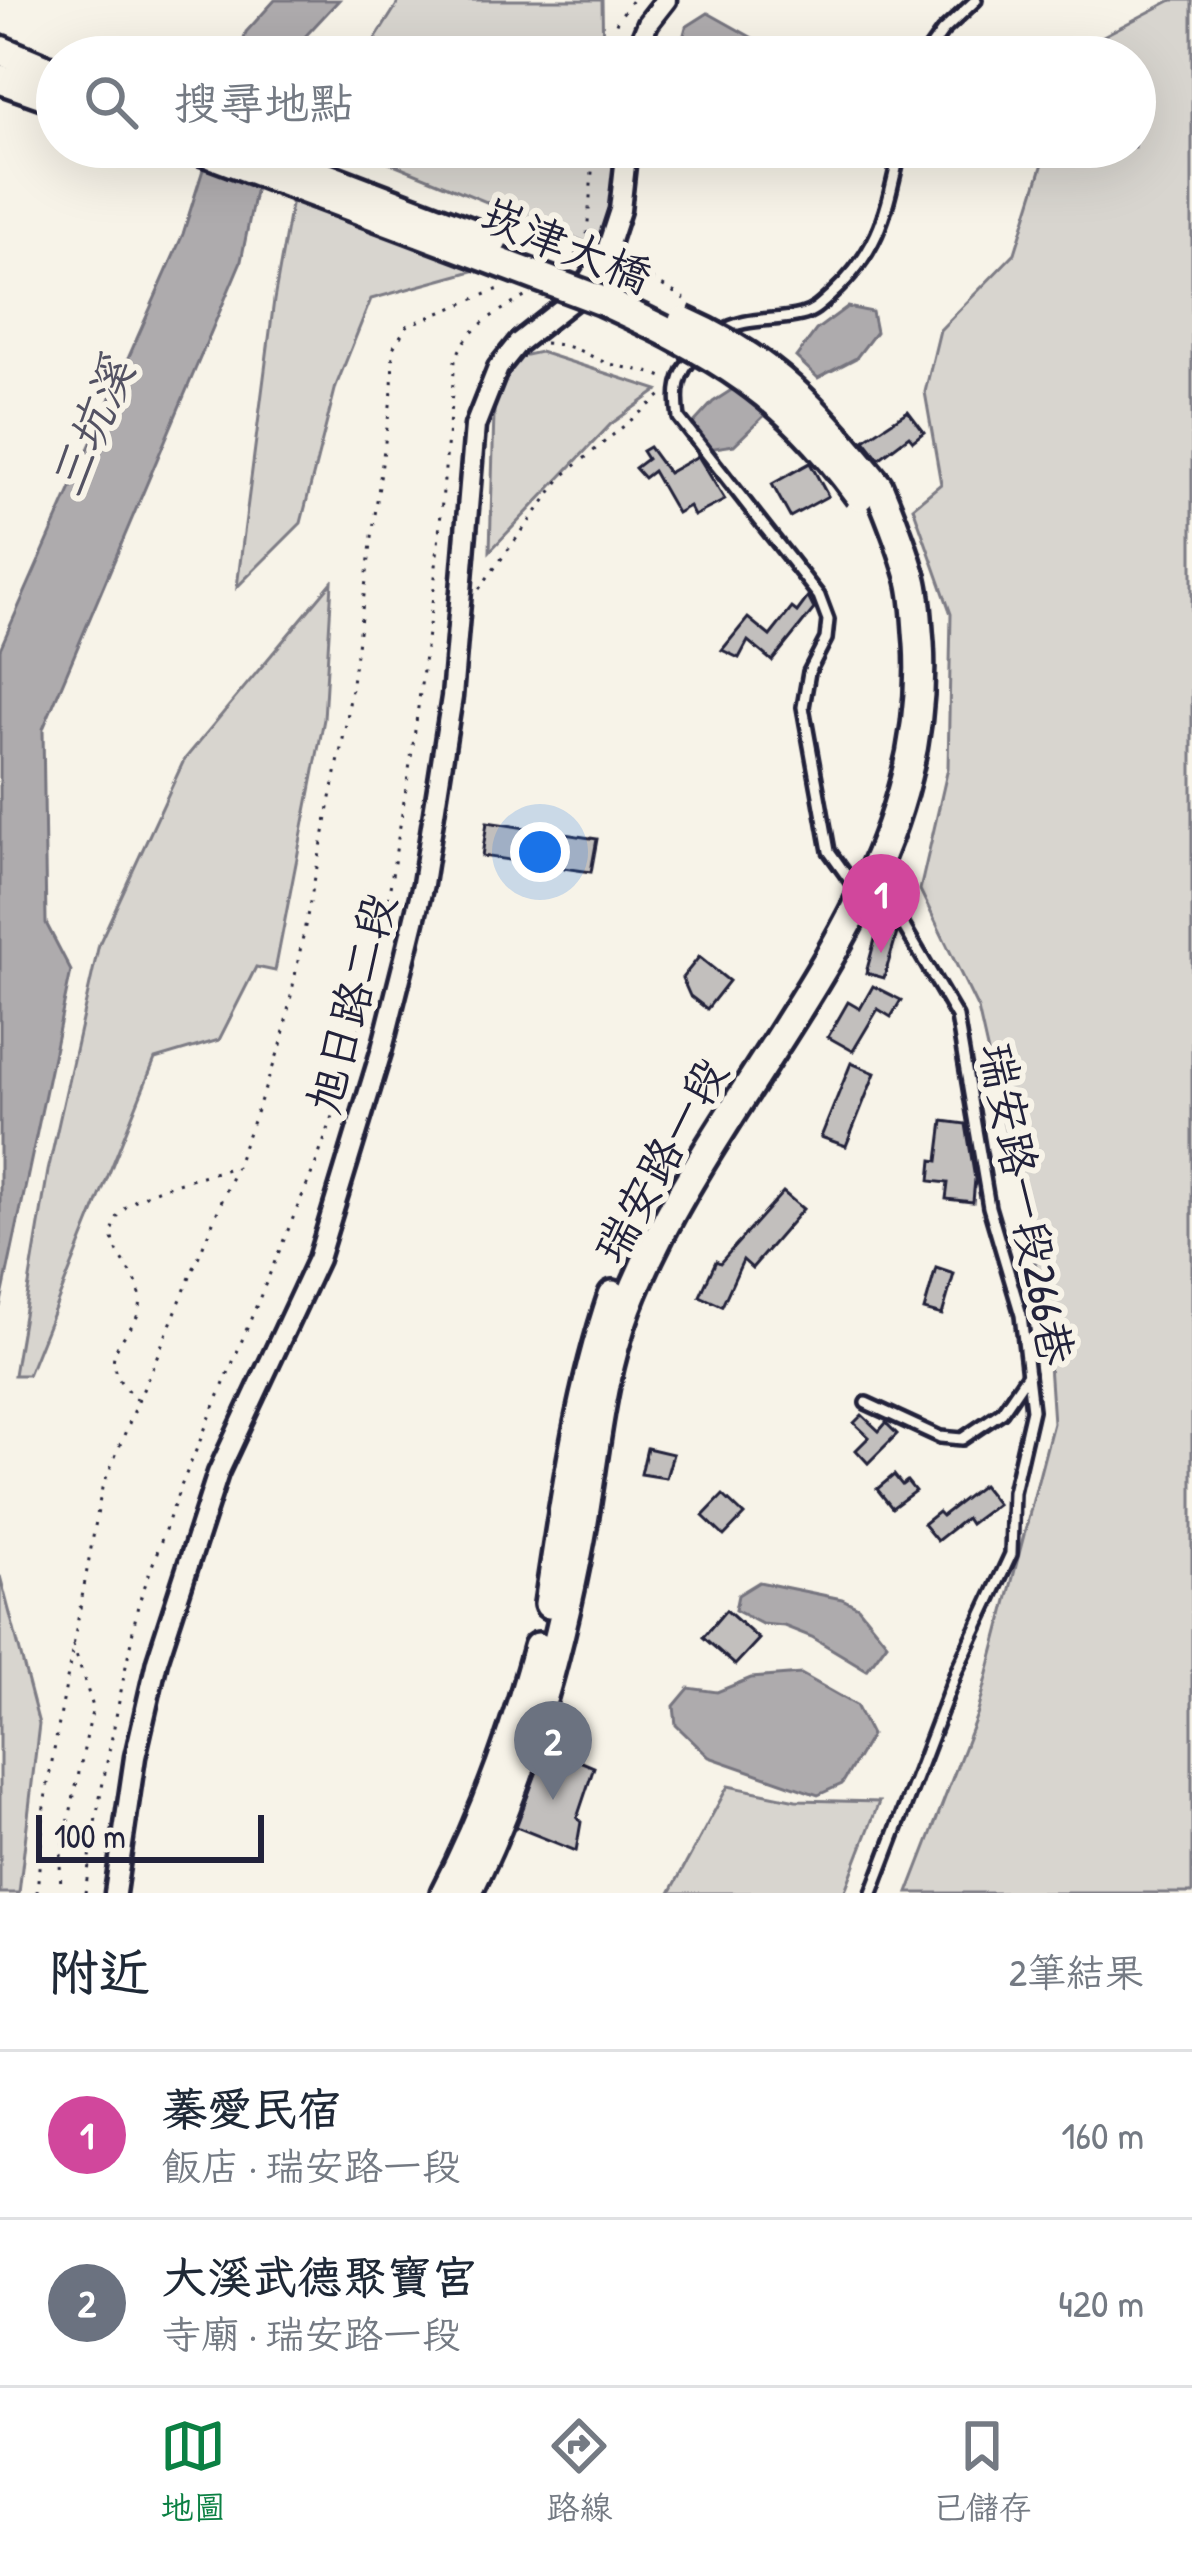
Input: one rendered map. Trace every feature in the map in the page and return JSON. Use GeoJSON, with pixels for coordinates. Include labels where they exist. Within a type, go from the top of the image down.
{"type":"FeatureCollection","features":[{"type":"Feature","properties":{"kind":"main road"},"geometry":{"type":"LineString","coordinates":[[0,50],[36,65]]}},
{"type":"Feature","properties":{"kind":"main road"},"geometry":{"type":"LineString","coordinates":[[0,79],[36,92]]}},
{"type":"Feature","properties":{"kind":"main road","name":"崁津大橋"},"geometry":{"type":"LineString","coordinates":[[249,168],[650,322],[735,368],[783,406],[869,491]]}},
{"type":"Feature","properties":{"kind":"main road","name":"崁津大橋"},"geometry":{"type":"LineString","coordinates":[[302,168],[577,274],[732,344],[778,375],[815,409],[869,491]]}},
{"type":"Feature","properties":{"kind":"main road","name":"瑞安路一段"},"geometry":{"type":"LineString","coordinates":[[446,1893],[514,1732],[548,1610],[590,1361],[615,1290],[693,1136],[856,888],[903,795],[919,710],[913,584],[869,491]]}},
{"type":"Feature","properties":{"kind":"main road","name":"瑞安路一段"},"geometry":{"type":"LineString","coordinates":[[467,1893],[497,1833],[535,1729],[562,1628],[600,1417],[625,1312],[664,1222],[835,950],[856,888]]}},
{"type":"Feature","properties":{"kind":"street"},"geometry":{"type":"LineString","coordinates":[[643,36],[666,0]]}},
{"type":"Feature","properties":{"kind":"street","name":"旭日路二段"},"geometry":{"type":"LineString","coordinates":[[115,1893],[138,1741],[157,1661],[218,1473],[318,1259],[382,1049],[423,884],[452,697],[475,426],[498,368],[518,343],[578,296],[606,253],[620,210],[625,168]]}},
{"type":"Feature","properties":{"kind":"lane"},"geometry":{"type":"LineString","coordinates":[[938,36],[976,0]]}},
{"type":"Feature","properties":{"kind":"lane"},"geometry":{"type":"LineString","coordinates":[[856,888],[829,851],[803,707],[809,672],[826,639],[824,608],[685,428],[679,418],[676,386],[684,367],[726,328],[813,311],[860,266],[885,219],[896,168]]}},
{"type":"Feature","properties":{"kind":"lane","name":"瑞安路一段266巷"},"geometry":{"type":"LineString","coordinates":[[856,888],[899,919],[957,1017],[989,1207],[1021,1315],[1032,1409],[1013,1492],[1011,1554],[957,1670],[872,1893]]}},
{"type":"Feature","properties":{"kind":"lane"},"geometry":{"type":"LineString","coordinates":[[866,1403],[940,1437],[962,1439],[1002,1412],[1028,1374]]}},
{"type":"Feature","properties":{"kind":"path"},"geometry":{"type":"LineString","coordinates":[[611,36],[632,0]]}},
{"type":"Feature","properties":{"kind":"path"},"geometry":{"type":"LineString","coordinates":[[560,277],[578,258],[587,235],[592,168]]}},
{"type":"Feature","properties":{"kind":"path"},"geometry":{"type":"LineString","coordinates":[[606,253],[689,301]]}},
{"type":"Feature","properties":{"kind":"path"},"geometry":{"type":"LineString","coordinates":[[37,1893],[44,1805],[102,1488],[236,1166],[281,1045],[347,719],[392,391],[393,348],[407,326],[508,286]]}},
{"type":"Feature","properties":{"kind":"path"},"geometry":{"type":"LineString","coordinates":[[86,1893],[138,1605],[178,1491],[316,1163],[352,1064],[384,925],[413,745],[434,588],[455,361],[462,341],[478,326],[532,292]]}},
{"type":"Feature","properties":{"kind":"path"},"geometry":{"type":"LineString","coordinates":[[518,343],[562,344],[599,359],[638,367],[676,386]]}},
{"type":"Feature","properties":{"kind":"path"},"geometry":{"type":"LineString","coordinates":[[461,597],[483,587],[562,476],[651,401],[676,386]]}},
{"type":"Feature","properties":{"kind":"path"},"geometry":{"type":"LineString","coordinates":[[139,1401],[120,1385],[113,1358],[118,1340],[137,1318],[141,1296],[112,1238],[117,1216],[134,1198],[236,1166]]}},
{"type":"Feature","properties":{"kind":"path"},"geometry":{"type":"LineString","coordinates":[[61,1893],[61,1861],[94,1707],[71,1641]]}},
{"type":"Feature","properties":{"kind":"shaded area"},"geometry":{"type":"Polygon","coordinates":[[[275,0],[339,0],[306,36],[245,36],[275,0]]]}},
{"type":"Feature","properties":{"kind":"shaded area"},"geometry":{"type":"Polygon","coordinates":[[[400,0],[602,0],[603,36],[377,36],[400,0]]]}},
{"type":"Feature","properties":{"kind":"shaded area"},"geometry":{"type":"Polygon","coordinates":[[[1172,0],[1192,0],[1192,1893],[908,1893],[978,1712],[1053,1423],[1045,1306],[978,1009],[920,890],[948,768],[951,614],[913,507],[941,484],[925,392],[940,330],[1015,253],[1041,168],[1156,168],[1156,36],[1103,36],[1172,0]]]}},
{"type":"Feature","properties":{"kind":"shaded area"},"geometry":{"type":"Polygon","coordinates":[[[708,13],[749,36],[684,36],[686,27],[708,13]]]}},
{"type":"Feature","properties":{"kind":"shaded area"},"geometry":{"type":"Polygon","coordinates":[[[203,168],[260,168],[241,261],[43,729],[46,923],[71,971],[0,1307],[0,649],[183,234],[203,168]]]}},
{"type":"Feature","properties":{"kind":"shaded area"},"geometry":{"type":"Polygon","coordinates":[[[403,168],[615,168],[602,249],[403,168]]]}},
{"type":"Feature","properties":{"kind":"shaded area"},"geometry":{"type":"Polygon","coordinates":[[[292,199],[480,269],[371,299],[336,386],[301,523],[237,587],[274,300],[292,199]]]}},
{"type":"Feature","properties":{"kind":"shaded area"},"geometry":{"type":"Polygon","coordinates":[[[847,307],[872,312],[876,332],[856,358],[818,378],[796,357],[816,330],[847,307]]]}},
{"type":"Feature","properties":{"kind":"shaded area"},"geometry":{"type":"Polygon","coordinates":[[[540,352],[658,390],[611,424],[490,551],[495,379],[512,358],[540,352]]]}},
{"type":"Feature","properties":{"kind":"shaded area"},"geometry":{"type":"Polygon","coordinates":[[[733,389],[766,414],[734,445],[708,449],[690,427],[733,389]]]}},
{"type":"Feature","properties":{"kind":"shaded area"},"geometry":{"type":"Polygon","coordinates":[[[332,582],[324,719],[275,971],[256,967],[219,1040],[155,1059],[28,1375],[14,1375],[48,1171],[99,944],[184,760],[332,582]]]}},
{"type":"Feature","properties":{"kind":"shaded area"},"geometry":{"type":"Polygon","coordinates":[[[0,1576],[39,1724],[19,1893],[0,1893],[0,1576]]]}},
{"type":"Feature","properties":{"kind":"shaded area"},"geometry":{"type":"Polygon","coordinates":[[[759,1582],[842,1599],[858,1607],[887,1643],[867,1670],[812,1637],[784,1626],[762,1624],[735,1610],[738,1595],[759,1582]]]}},
{"type":"Feature","properties":{"kind":"shaded area"},"geometry":{"type":"Polygon","coordinates":[[[801,1674],[856,1705],[871,1735],[842,1784],[818,1795],[709,1757],[676,1725],[674,1706],[689,1688],[717,1692],[751,1678],[801,1674]]]}},
{"type":"Feature","properties":{"kind":"shaded area"},"geometry":{"type":"Polygon","coordinates":[[[728,1786],[796,1800],[879,1802],[844,1893],[670,1893],[728,1786]]]}},
{"type":"Feature","properties":{"kind":"building"},"geometry":{"type":"Polygon","coordinates":[[[908,411],[924,432],[913,441],[909,436],[879,459],[864,440],[908,411]]]}},
{"type":"Feature","properties":{"kind":"building"},"geometry":{"type":"Polygon","coordinates":[[[649,447],[668,473],[698,456],[725,500],[694,516],[689,506],[677,513],[653,471],[644,478],[635,468],[647,459],[642,451],[649,447]]]}},
{"type":"Feature","properties":{"kind":"building"},"geometry":{"type":"Polygon","coordinates":[[[810,463],[828,496],[790,517],[772,484],[810,463]]]}},
{"type":"Feature","properties":{"kind":"building"},"geometry":{"type":"Polygon","coordinates":[[[808,597],[814,609],[772,661],[748,641],[739,658],[722,650],[748,618],[770,636],[792,608],[797,612],[808,597]]]}},
{"type":"Feature","properties":{"kind":"building"},"geometry":{"type":"Polygon","coordinates":[[[487,822],[597,839],[591,872],[482,856],[487,822]]]}},
{"type":"Feature","properties":{"kind":"building"},"geometry":{"type":"Polygon","coordinates":[[[878,928],[897,933],[884,978],[866,973],[878,928]]]}},
{"type":"Feature","properties":{"kind":"building"},"geometry":{"type":"Polygon","coordinates":[[[699,957],[729,981],[707,1009],[690,996],[682,978],[699,957]]]}},
{"type":"Feature","properties":{"kind":"building"},"geometry":{"type":"Polygon","coordinates":[[[873,986],[901,1000],[891,1017],[878,1009],[853,1051],[828,1037],[848,1002],[860,1009],[873,986]]]}},
{"type":"Feature","properties":{"kind":"building"},"geometry":{"type":"Polygon","coordinates":[[[851,1063],[875,1073],[846,1146],[821,1137],[851,1063]]]}},
{"type":"Feature","properties":{"kind":"building"},"geometry":{"type":"Polygon","coordinates":[[[943,1121],[966,1124],[975,1179],[973,1202],[946,1199],[948,1183],[930,1181],[943,1121]]]}},
{"type":"Feature","properties":{"kind":"building"},"geometry":{"type":"Polygon","coordinates":[[[783,1192],[803,1209],[752,1268],[743,1260],[722,1306],[700,1296],[716,1261],[720,1263],[783,1192]]]}},
{"type":"Feature","properties":{"kind":"building"},"geometry":{"type":"Polygon","coordinates":[[[936,1268],[954,1274],[942,1315],[924,1310],[936,1268]]]}},
{"type":"Feature","properties":{"kind":"building"},"geometry":{"type":"Polygon","coordinates":[[[862,1415],[879,1431],[886,1423],[897,1434],[868,1463],[856,1450],[869,1437],[854,1423],[862,1415]]]}},
{"type":"Feature","properties":{"kind":"building"},"geometry":{"type":"Polygon","coordinates":[[[647,1448],[673,1454],[666,1478],[641,1474],[647,1448]]]}},
{"type":"Feature","properties":{"kind":"building"},"geometry":{"type":"Polygon","coordinates":[[[894,1475],[915,1491],[892,1508],[877,1489],[894,1475]]]}},
{"type":"Feature","properties":{"kind":"building"},"geometry":{"type":"Polygon","coordinates":[[[982,1485],[997,1504],[970,1524],[966,1518],[937,1541],[923,1524],[938,1512],[942,1516],[982,1485]]]}},
{"type":"Feature","properties":{"kind":"building"},"geometry":{"type":"Polygon","coordinates":[[[723,1495],[744,1515],[724,1536],[703,1516],[723,1495]]]}},
{"type":"Feature","properties":{"kind":"building"},"geometry":{"type":"Polygon","coordinates":[[[726,1610],[759,1639],[735,1665],[703,1637],[726,1610]]]}},
{"type":"Feature","properties":{"kind":"building"},"geometry":{"type":"Polygon","coordinates":[[[546,1747],[594,1767],[577,1818],[581,1822],[576,1851],[516,1827],[546,1747]]]}},
{"type":"Feature","properties":{"kind":"place","name":"蓁愛民宿"},"geometry":{"type":"Point","coordinates":[881,953]}},
{"type":"Feature","properties":{"kind":"place","name":"大溪武德聚寶宮"},"geometry":{"type":"Point","coordinates":[553,1800]}},
{"type":"Feature","properties":{"kind":"water label","name":"三坑溪"},"geometry":{"type":"Point","coordinates":[91,427]}}]}
